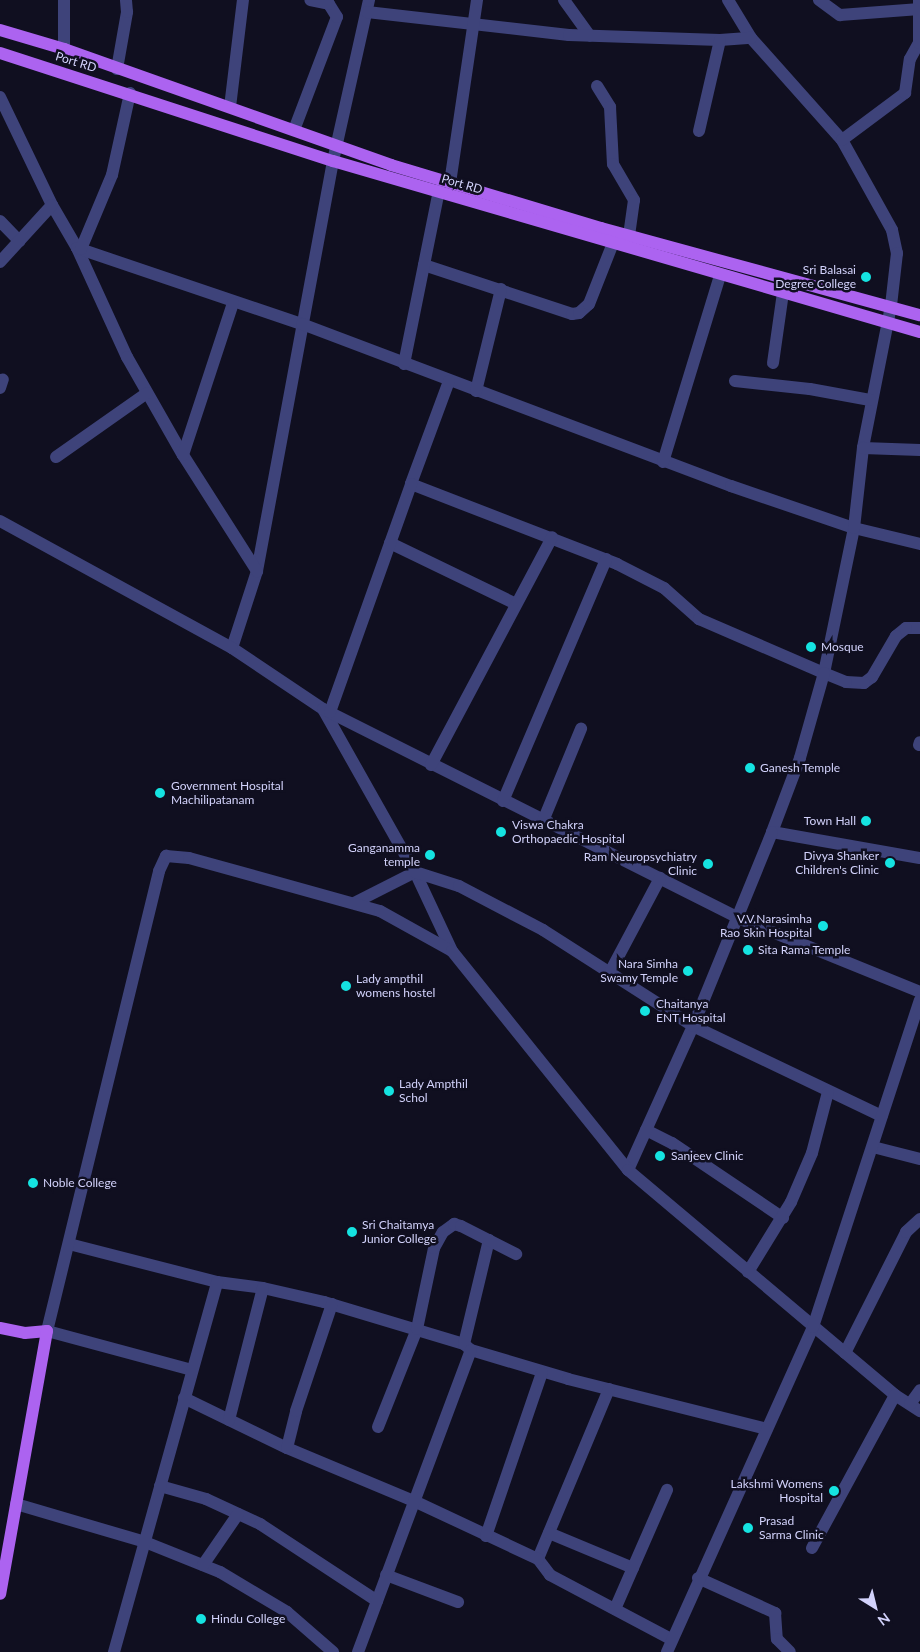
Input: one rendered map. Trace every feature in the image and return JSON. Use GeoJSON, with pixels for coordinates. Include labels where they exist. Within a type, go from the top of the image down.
{"type":"FeatureCollection","features":[{"type":"Feature","properties":{"kind":"main road"},"geometry":{"type":"LineString","coordinates":[[0,30],[64,49],[294,130],[336,147],[628,235],[920,315]]}},
{"type":"Feature","properties":{"kind":"main road","name":"Port RD"},"geometry":{"type":"LineString","coordinates":[[0,53],[130,93],[333,161],[920,332]]}},
{"type":"Feature","properties":{"kind":"main road"},"geometry":{"type":"LineString","coordinates":[[0,1328],[25,1333],[47,1331],[26,1506],[0,1594]]}},
{"type":"Feature","properties":{"kind":"street"},"geometry":{"type":"LineString","coordinates":[[64,0],[64,49]]}},
{"type":"Feature","properties":{"kind":"street"},"geometry":{"type":"LineString","coordinates":[[117,69],[126,0]]}},
{"type":"Feature","properties":{"kind":"street"},"geometry":{"type":"LineString","coordinates":[[230,107],[243,0]]}},
{"type":"Feature","properties":{"kind":"street"},"geometry":{"type":"LineString","coordinates":[[294,130],[337,17],[329,4],[310,0]]}},
{"type":"Feature","properties":{"kind":"street"},"geometry":{"type":"LineString","coordinates":[[450,182],[477,0]]}},
{"type":"Feature","properties":{"kind":"street"},"geometry":{"type":"LineString","coordinates":[[564,0],[590,36]]}},
{"type":"Feature","properties":{"kind":"street"},"geometry":{"type":"LineString","coordinates":[[628,1170],[693,1026],[738,918],[800,758],[824,673],[854,528],[870,400],[891,306],[897,253],[892,230],[842,140],[751,38],[728,0]]}},
{"type":"Feature","properties":{"kind":"street"},"geometry":{"type":"LineString","coordinates":[[819,0],[840,15],[919,6],[919,44],[910,59],[905,93],[842,140]]}},
{"type":"Feature","properties":{"kind":"street"},"geometry":{"type":"LineString","coordinates":[[232,648],[257,571],[333,161],[368,6],[426,21],[475,23],[590,36],[720,40],[751,38]]}},
{"type":"Feature","properties":{"kind":"street"},"geometry":{"type":"LineString","coordinates":[[699,131],[720,40]]}},
{"type":"Feature","properties":{"kind":"street"},"geometry":{"type":"LineString","coordinates":[[597,86],[610,107],[613,164],[634,200],[628,235]]}},
{"type":"Feature","properties":{"kind":"street"},"geometry":{"type":"LineString","coordinates":[[79,249],[112,175],[130,93]]}},
{"type":"Feature","properties":{"kind":"street"},"geometry":{"type":"LineString","coordinates":[[0,97],[52,205],[79,249],[126,357],[183,456],[257,571]]}},
{"type":"Feature","properties":{"kind":"street"},"geometry":{"type":"LineString","coordinates":[[404,364],[438,191]]}},
{"type":"Feature","properties":{"kind":"street"},"geometry":{"type":"LineString","coordinates":[[0,262],[52,205]]}},
{"type":"Feature","properties":{"kind":"street"},"geometry":{"type":"LineString","coordinates":[[0,221],[19,241]]}},
{"type":"Feature","properties":{"kind":"street"},"geometry":{"type":"LineString","coordinates":[[424,265],[572,314],[580,313],[589,304],[614,243]]}},
{"type":"Feature","properties":{"kind":"street"},"geometry":{"type":"LineString","coordinates":[[79,249],[233,303],[302,324],[664,462],[854,528],[920,544]]}},
{"type":"Feature","properties":{"kind":"street"},"geometry":{"type":"LineString","coordinates":[[664,462],[720,275]]}},
{"type":"Feature","properties":{"kind":"street"},"geometry":{"type":"LineString","coordinates":[[476,391],[501,289]]}},
{"type":"Feature","properties":{"kind":"street"},"geometry":{"type":"LineString","coordinates":[[773,363],[783,293]]}},
{"type":"Feature","properties":{"kind":"street"},"geometry":{"type":"LineString","coordinates":[[183,456],[233,303]]}},
{"type":"Feature","properties":{"kind":"street"},"geometry":{"type":"LineString","coordinates":[[449,381],[326,711],[415,872],[452,952],[628,1170],[895,1395],[915,1408],[920,1390]]}},
{"type":"Feature","properties":{"kind":"street"},"geometry":{"type":"LineString","coordinates":[[735,381],[810,388],[870,400]]}},
{"type":"Feature","properties":{"kind":"street"},"geometry":{"type":"LineString","coordinates":[[56,457],[147,394]]}},
{"type":"Feature","properties":{"kind":"street"},"geometry":{"type":"LineString","coordinates":[[863,448],[920,450]]}},
{"type":"Feature","properties":{"kind":"street"},"geometry":{"type":"LineString","coordinates":[[411,484],[606,559],[664,588],[699,619],[846,682],[864,683],[872,678],[896,636],[906,628],[920,628]]}},
{"type":"Feature","properties":{"kind":"street"},"geometry":{"type":"LineString","coordinates":[[0,521],[232,648],[326,711],[431,765],[738,918],[920,992]]}},
{"type":"Feature","properties":{"kind":"street"},"geometry":{"type":"LineString","coordinates":[[431,765],[552,537]]}},
{"type":"Feature","properties":{"kind":"street"},"geometry":{"type":"LineString","coordinates":[[390,543],[516,604]]}},
{"type":"Feature","properties":{"kind":"street"},"geometry":{"type":"LineString","coordinates":[[503,801],[606,559]]}},
{"type":"Feature","properties":{"kind":"street"},"geometry":{"type":"LineString","coordinates":[[543,821],[581,729]]}},
{"type":"Feature","properties":{"kind":"street"},"geometry":{"type":"LineString","coordinates":[[772,832],[920,858]]}},
{"type":"Feature","properties":{"kind":"street"},"geometry":{"type":"LineString","coordinates":[[192,1370],[47,1331],[159,871],[166,856],[189,858],[380,911],[452,952]]}},
{"type":"Feature","properties":{"kind":"street"},"geometry":{"type":"LineString","coordinates":[[354,903],[415,872],[476,894],[543,930],[693,1026],[828,1092],[882,1116]]}},
{"type":"Feature","properties":{"kind":"street"},"geometry":{"type":"LineString","coordinates":[[609,974],[660,878]]}},
{"type":"Feature","properties":{"kind":"street"},"geometry":{"type":"LineString","coordinates":[[667,1652],[698,1578],[812,1327],[920,1000]]}},
{"type":"Feature","properties":{"kind":"street"},"geometry":{"type":"LineString","coordinates":[[748,1272],[783,1218],[812,1153],[828,1092]]}},
{"type":"Feature","properties":{"kind":"street"},"geometry":{"type":"LineString","coordinates":[[646,1130],[672,1143],[783,1218]]}},
{"type":"Feature","properties":{"kind":"street"},"geometry":{"type":"LineString","coordinates":[[873,1146],[920,1159]]}},
{"type":"Feature","properties":{"kind":"street"},"geometry":{"type":"LineString","coordinates":[[845,1353],[906,1232],[920,1219]]}},
{"type":"Feature","properties":{"kind":"street"},"geometry":{"type":"LineString","coordinates":[[378,1427],[417,1330],[434,1248],[443,1232],[454,1224],[516,1254]]}},
{"type":"Feature","properties":{"kind":"street"},"geometry":{"type":"LineString","coordinates":[[358,1652],[468,1347],[489,1240]]}},
{"type":"Feature","properties":{"kind":"street"},"geometry":{"type":"LineString","coordinates":[[69,1244],[217,1282],[263,1288],[332,1304],[542,1372],[767,1429]]}},
{"type":"Feature","properties":{"kind":"street"},"geometry":{"type":"LineString","coordinates":[[114,1652],[217,1282]]}},
{"type":"Feature","properties":{"kind":"street"},"geometry":{"type":"LineString","coordinates":[[229,1420],[263,1288]]}},
{"type":"Feature","properties":{"kind":"street"},"geometry":{"type":"LineString","coordinates":[[287,1448],[296,1411],[332,1304]]}},
{"type":"Feature","properties":{"kind":"street"},"geometry":{"type":"LineString","coordinates":[[486,1536],[542,1372]]}},
{"type":"Feature","properties":{"kind":"street"},"geometry":{"type":"LineString","coordinates":[[538,1559],[609,1389]]}},
{"type":"Feature","properties":{"kind":"street"},"geometry":{"type":"LineString","coordinates":[[812,1548],[895,1395]]}},
{"type":"Feature","properties":{"kind":"street"},"geometry":{"type":"LineString","coordinates":[[184,1398],[287,1448],[414,1501],[538,1559],[550,1575],[671,1639]]}},
{"type":"Feature","properties":{"kind":"street"},"geometry":{"type":"LineString","coordinates":[[160,1486],[206,1499],[238,1514],[308,1554],[377,1601]]}},
{"type":"Feature","properties":{"kind":"street"},"geometry":{"type":"LineString","coordinates":[[615,1609],[667,1490]]}},
{"type":"Feature","properties":{"kind":"street"},"geometry":{"type":"LineString","coordinates":[[26,1506],[145,1542],[203,1565],[287,1612],[333,1652]]}},
{"type":"Feature","properties":{"kind":"street"},"geometry":{"type":"LineString","coordinates":[[203,1565],[238,1514]]}},
{"type":"Feature","properties":{"kind":"street"},"geometry":{"type":"LineString","coordinates":[[549,1533],[633,1568]]}},
{"type":"Feature","properties":{"kind":"street"},"geometry":{"type":"LineString","coordinates":[[386,1575],[458,1602]]}},
{"type":"Feature","properties":{"kind":"street"},"geometry":{"type":"LineString","coordinates":[[698,1578],[775,1613],[777,1639],[790,1652]]}},
{"type":"Feature","properties":{"kind":"place","name":"Sri Balasai Degree College"},"geometry":{"type":"Point","coordinates":[866,277]}},
{"type":"Feature","properties":{"kind":"place","name":"Mosque"},"geometry":{"type":"Point","coordinates":[811,647]}},
{"type":"Feature","properties":{"kind":"place","name":"Ganesh Temple"},"geometry":{"type":"Point","coordinates":[750,768]}},
{"type":"Feature","properties":{"kind":"place","name":"Government Hospital Machilipatanam"},"geometry":{"type":"Point","coordinates":[160,793]}},
{"type":"Feature","properties":{"kind":"place","name":"Town Hall"},"geometry":{"type":"Point","coordinates":[866,821]}},
{"type":"Feature","properties":{"kind":"place","name":"Viswa Chakra Orthopaedic Hospital"},"geometry":{"type":"Point","coordinates":[501,832]}},
{"type":"Feature","properties":{"kind":"place","name":"Ganganamma temple"},"geometry":{"type":"Point","coordinates":[430,855]}},
{"type":"Feature","properties":{"kind":"place","name":"Divya Shanker Children's Clinic"},"geometry":{"type":"Point","coordinates":[890,863]}},
{"type":"Feature","properties":{"kind":"place","name":"Ram Neuropsychiatry Clinic"},"geometry":{"type":"Point","coordinates":[708,864]}},
{"type":"Feature","properties":{"kind":"place","name":"V.V.Narasimha Rao Skin Hospital"},"geometry":{"type":"Point","coordinates":[823,926]}},
{"type":"Feature","properties":{"kind":"place","name":"Sita Rama Temple"},"geometry":{"type":"Point","coordinates":[748,950]}},
{"type":"Feature","properties":{"kind":"place","name":"Nara Simha Swamy Temple"},"geometry":{"type":"Point","coordinates":[688,971]}},
{"type":"Feature","properties":{"kind":"place","name":"Lady ampthil womens hostel"},"geometry":{"type":"Point","coordinates":[346,986]}},
{"type":"Feature","properties":{"kind":"place","name":"Chaitanya ENT Hospital"},"geometry":{"type":"Point","coordinates":[645,1011]}},
{"type":"Feature","properties":{"kind":"place","name":"Lady Ampthil Schol"},"geometry":{"type":"Point","coordinates":[389,1091]}},
{"type":"Feature","properties":{"kind":"place","name":"Sanjeev Clinic"},"geometry":{"type":"Point","coordinates":[660,1156]}},
{"type":"Feature","properties":{"kind":"place","name":"Noble College"},"geometry":{"type":"Point","coordinates":[33,1183]}},
{"type":"Feature","properties":{"kind":"place","name":"Sri Chaitamya Junior College"},"geometry":{"type":"Point","coordinates":[352,1232]}},
{"type":"Feature","properties":{"kind":"place","name":"Lakshmi Womens Hospital"},"geometry":{"type":"Point","coordinates":[834,1491]}},
{"type":"Feature","properties":{"kind":"place","name":"Prasad Sarma Clinic"},"geometry":{"type":"Point","coordinates":[748,1528]}},
{"type":"Feature","properties":{"kind":"place","name":"Hindu College"},"geometry":{"type":"Point","coordinates":[201,1619]}}]}
